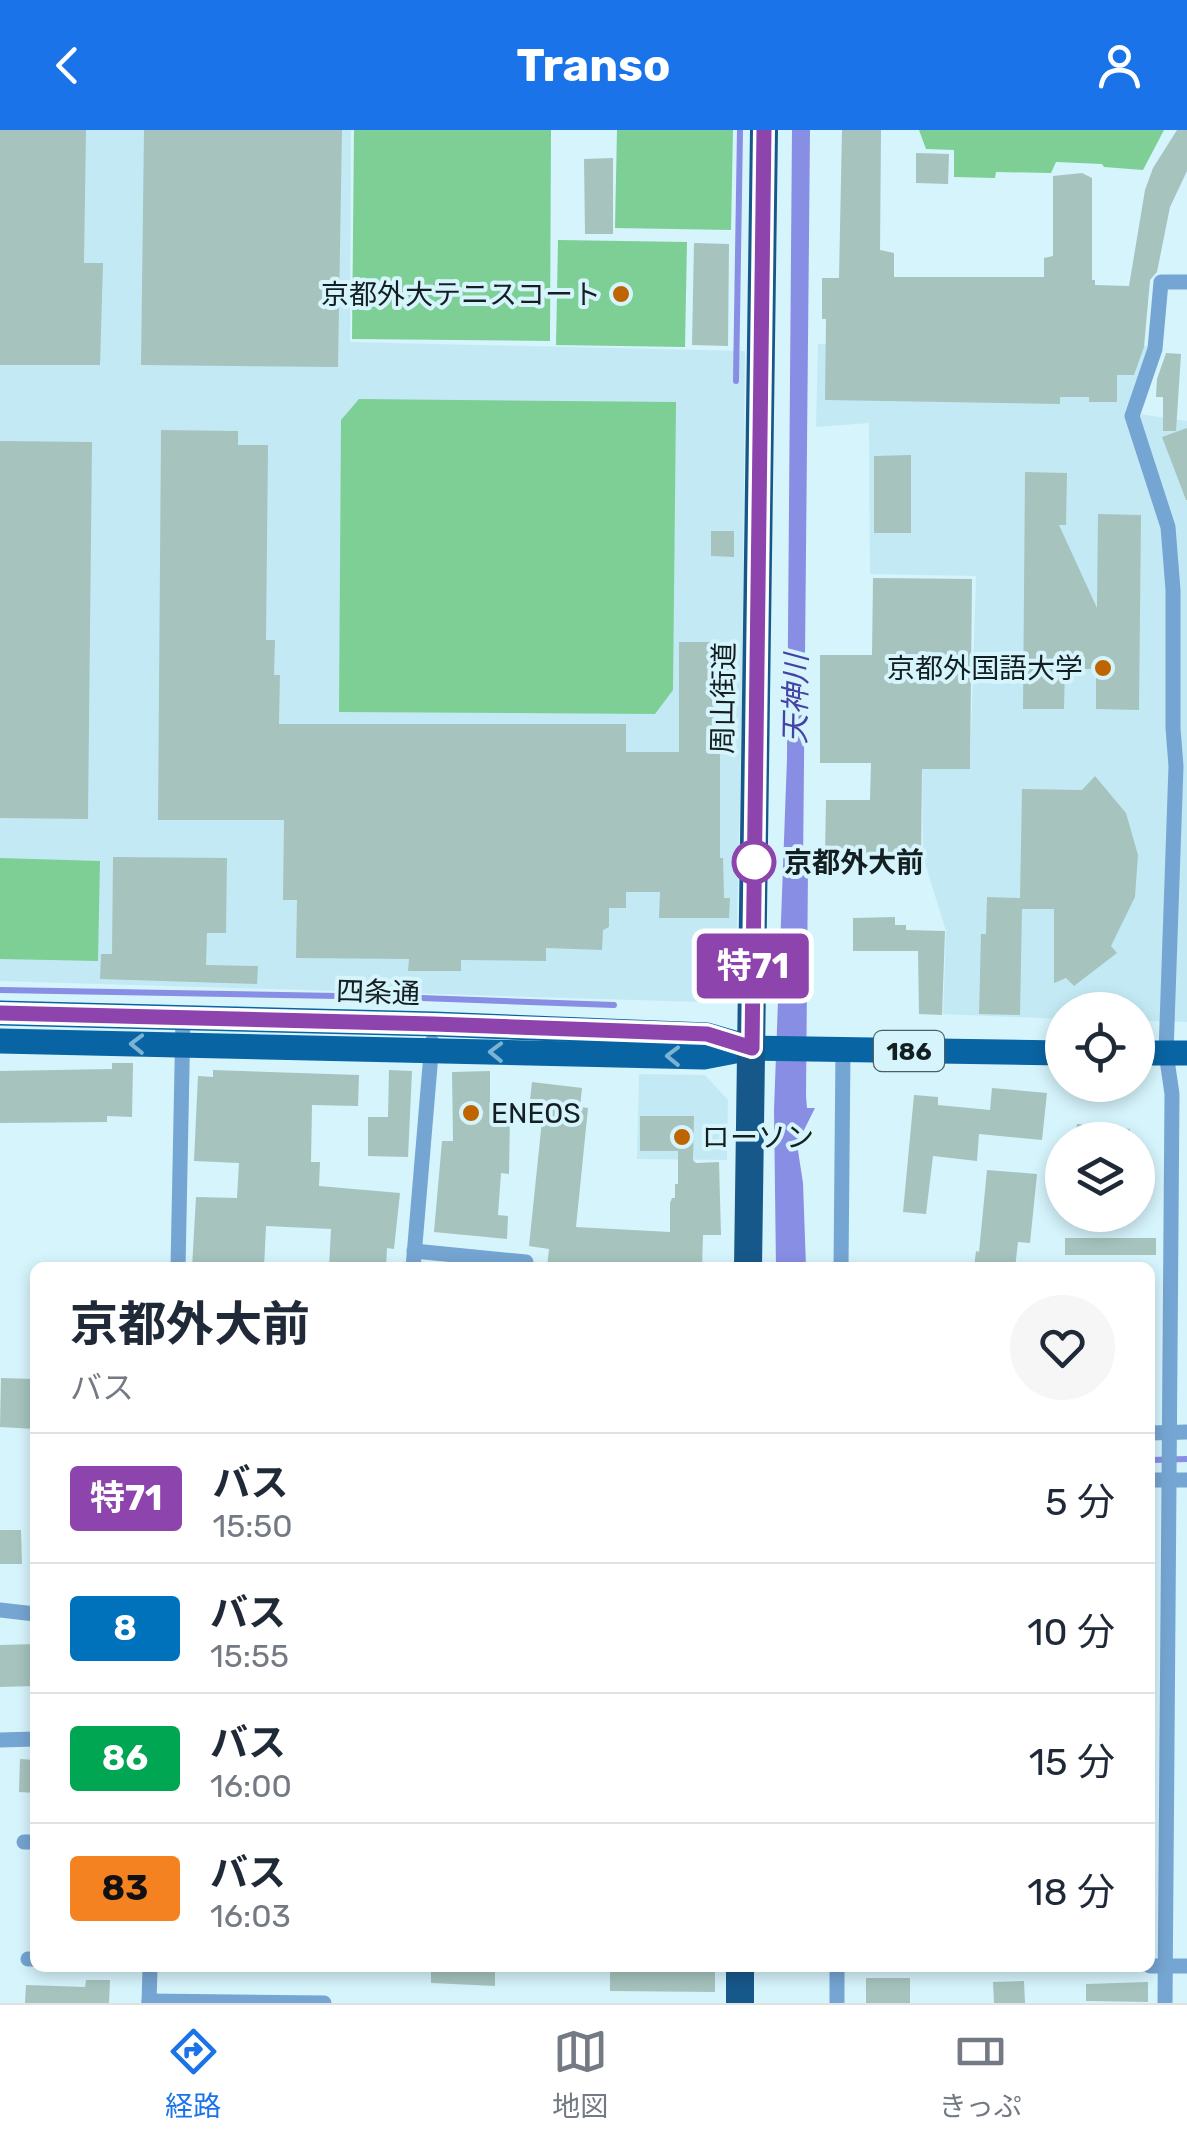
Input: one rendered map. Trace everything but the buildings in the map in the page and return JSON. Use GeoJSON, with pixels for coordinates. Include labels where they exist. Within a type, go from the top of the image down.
{"type":"FeatureCollection","features":[{"type":"Feature","properties":{"kind":"highway","name":"周山街道"},"geometry":{"type":"LineString","coordinates":[[748,1262],[761,1048],[764,130]]}},
{"type":"Feature","properties":{"kind":"highway"},"geometry":{"type":"LineString","coordinates":[[740,1972],[740,2003]]}},
{"type":"Feature","properties":{"kind":"main road","name":"四条通"},"geometry":{"type":"LineString","coordinates":[[0,1014],[707,1034],[761,1048]]}},
{"type":"Feature","properties":{"kind":"main road","name":"四条通"},"geometry":{"type":"LineString","coordinates":[[0,1041],[706,1056],[761,1048],[1045,1053]]}},
{"type":"Feature","properties":{"kind":"street"},"geometry":{"type":"LineString","coordinates":[[1165,2003],[1158,1966],[1170,1432],[1172,1094],[1177,1053],[1174,590],[1168,527],[1132,416],[1155,349],[1161,282],[1187,282]]}},
{"type":"Feature","properties":{"kind":"street"},"geometry":{"type":"LineString","coordinates":[[178,1262],[183,1018]]}},
{"type":"Feature","properties":{"kind":"street"},"geometry":{"type":"LineString","coordinates":[[434,1024],[413,1259],[526,1262]]}},
{"type":"Feature","properties":{"kind":"street"},"geometry":{"type":"LineString","coordinates":[[841,1262],[842,1049]]}},
{"type":"Feature","properties":{"kind":"street"},"geometry":{"type":"LineString","coordinates":[[1155,1433],[1187,1432]]}},
{"type":"Feature","properties":{"kind":"street"},"geometry":{"type":"LineString","coordinates":[[1155,1480],[1187,1480]]}},
{"type":"Feature","properties":{"kind":"street"},"geometry":{"type":"LineString","coordinates":[[0,1610],[30,1613]]}},
{"type":"Feature","properties":{"kind":"street"},"geometry":{"type":"LineString","coordinates":[[0,1740],[30,1740]]}},
{"type":"Feature","properties":{"kind":"street"},"geometry":{"type":"LineString","coordinates":[[1158,1966],[1187,1966]]}},
{"type":"Feature","properties":{"kind":"street"},"geometry":{"type":"LineString","coordinates":[[150,1972],[149,2002],[324,2003]]}},
{"type":"Feature","properties":{"kind":"street"},"geometry":{"type":"LineString","coordinates":[[837,2003],[838,1972]]}},
{"type":"Feature","properties":{"kind":"shaded area"},"geometry":{"type":"Polygon","coordinates":[[[0,130],[351,130],[350,342],[745,351],[735,1003],[0,981],[0,130]]]}},
{"type":"Feature","properties":{"kind":"shaded area","name":"京都外国語大学"},"geometry":{"type":"Polygon","coordinates":[[[818,344],[1151,346],[1125,412],[1187,421],[1187,1022],[1155,1021],[1155,992],[1045,992],[1045,1018],[943,1014],[946,931],[923,857],[922,769],[970,768],[976,576],[870,574],[869,423],[816,427],[818,344]]]}},
{"type":"Feature","properties":{"kind":"shaded area","name":"ローソン"},"geometry":{"type":"Polygon","coordinates":[[[639,1074],[705,1075],[728,1100],[727,1160],[637,1159],[639,1074]]]}},
{"type":"Feature","properties":{"kind":"green space"},"geometry":{"type":"Polygon","coordinates":[[[354,130],[551,130],[550,341],[352,339],[354,130]]]}},
{"type":"Feature","properties":{"kind":"green space"},"geometry":{"type":"Polygon","coordinates":[[[617,130],[733,130],[731,230],[615,228],[617,130]]]}},
{"type":"Feature","properties":{"kind":"green space"},"geometry":{"type":"Polygon","coordinates":[[[919,130],[1164,130],[1143,170],[1056,162],[1051,173],[996,172],[995,178],[954,177],[954,150],[926,149],[919,130]]]}},
{"type":"Feature","properties":{"kind":"green space","name":"京都外大テニスコート"},"geometry":{"type":"Polygon","coordinates":[[[558,240],[687,242],[685,347],[556,345],[558,240]]]}},
{"type":"Feature","properties":{"kind":"green space"},"geometry":{"type":"Polygon","coordinates":[[[359,399],[676,402],[673,690],[655,714],[339,712],[341,420],[359,399]]]}},
{"type":"Feature","properties":{"kind":"green space"},"geometry":{"type":"Polygon","coordinates":[[[0,858],[100,861],[98,961],[0,959],[0,858]]]}},
{"type":"Feature","properties":{"kind":"water","name":"天神川"},"geometry":{"type":"Polygon","coordinates":[[[792,130],[810,130],[803,867],[808,868],[806,1096],[807,1108],[815,1108],[797,1144],[803,1183],[806,1262],[776,1262],[774,1110],[787,759],[792,130]]]}},
{"type":"Feature","properties":{"kind":"waterway"},"geometry":{"type":"LineString","coordinates":[[736,381],[740,130]]}},
{"type":"Feature","properties":{"kind":"waterway"},"geometry":{"type":"LineString","coordinates":[[0,990],[614,1005]]}},
{"type":"Feature","properties":{"kind":"waterway"},"geometry":{"type":"LineString","coordinates":[[1155,1460],[1187,1459]]}},
{"type":"Feature","properties":{"kind":"bus line","name":"特71"},"geometry":{"type":"LineString","coordinates":[[0,1013],[707,1034],[752,1048],[764,130]]}},
{"type":"Feature","properties":{"kind":"place","name":"京都外大テニスコート"},"geometry":{"type":"Point","coordinates":[621,294]}},
{"type":"Feature","properties":{"kind":"place","name":"京都外国語大学"},"geometry":{"type":"Point","coordinates":[1103,668]}},
{"type":"Feature","properties":{"kind":"place","name":"京都外大前"},"geometry":{"type":"Point","coordinates":[754,862]}},
{"type":"Feature","properties":{"kind":"place","name":"ENEOS"},"geometry":{"type":"Point","coordinates":[471,1113]}},
{"type":"Feature","properties":{"kind":"place","name":"ローソン"},"geometry":{"type":"Point","coordinates":[682,1137]}}]}
